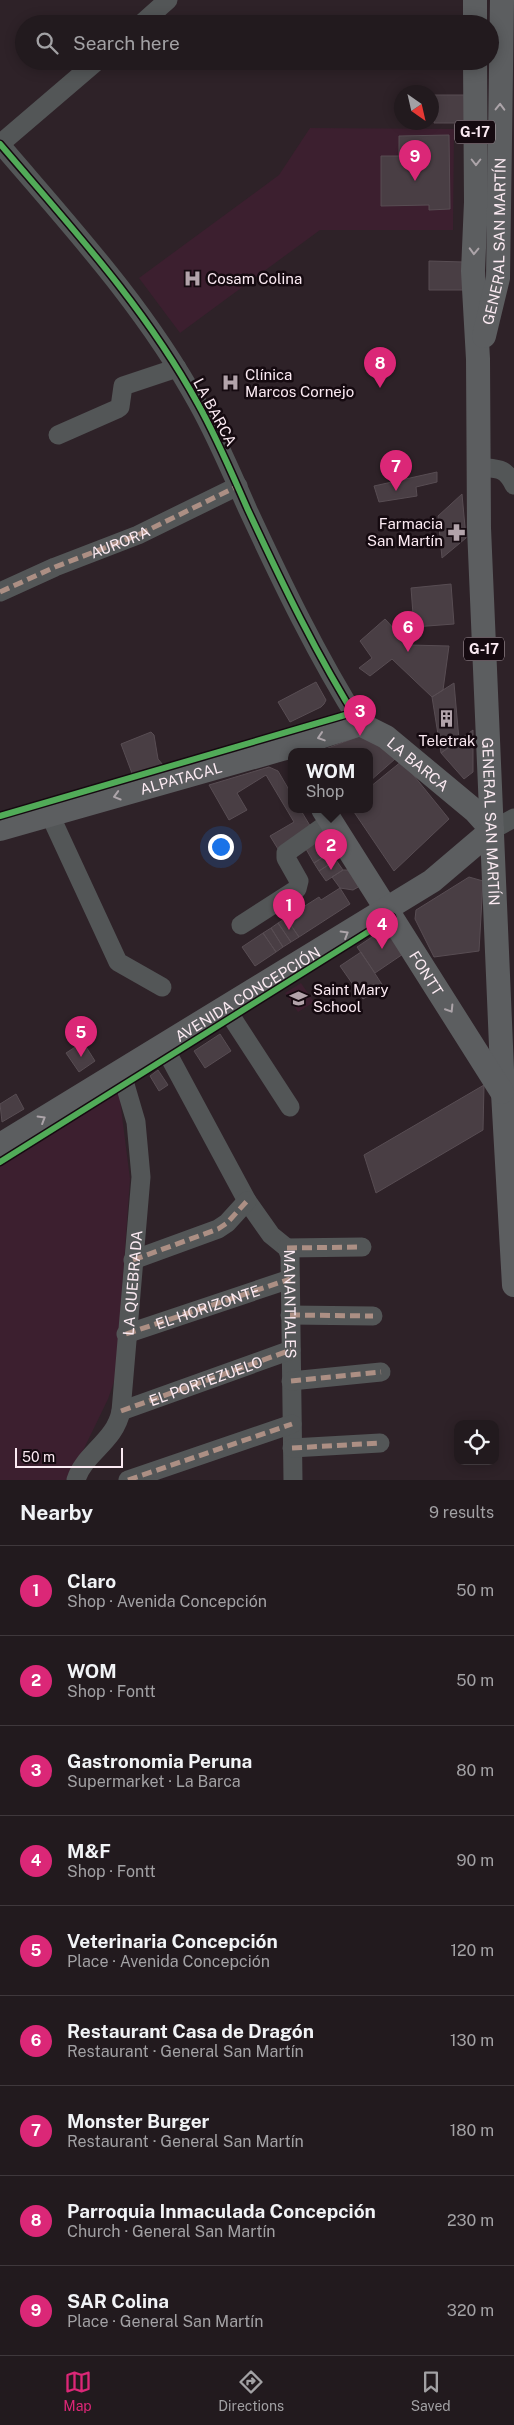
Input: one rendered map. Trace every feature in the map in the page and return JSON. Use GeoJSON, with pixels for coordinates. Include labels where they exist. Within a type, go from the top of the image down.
{"type":"FeatureCollection","features":[{"type":"Feature","properties":{"kind":"main road"},"geometry":{"type":"LineString","coordinates":[[475,0],[475,15]]}},
{"type":"Feature","properties":{"kind":"main road","name":"GENERAL SAN MARTÍN"},"geometry":{"type":"LineString","coordinates":[[502,0],[496,202],[498,278],[478,359],[479,528],[492,830],[506,991],[514,1285]]}},
{"type":"Feature","properties":{"kind":"main road","name":"GENERAL SAN MARTÍN"},"geometry":{"type":"LineString","coordinates":[[476,70],[496,202]]}},
{"type":"Feature","properties":{"kind":"main road","name":"LA BARCA"},"geometry":{"type":"LineString","coordinates":[[360,724],[386,737],[475,811],[492,830]]}},
{"type":"Feature","properties":{"kind":"main road","name":"ALPATACAL"},"geometry":{"type":"LineString","coordinates":[[307,748],[360,724]]}},
{"type":"Feature","properties":{"kind":"main road","name":"ALPATACAL"},"geometry":{"type":"LineString","coordinates":[[0,829],[287,757]]}},
{"type":"Feature","properties":{"kind":"main road","name":"FONTT"},"geometry":{"type":"LineString","coordinates":[[327,815],[508,1103]]}},
{"type":"Feature","properties":{"kind":"main road","name":"AVENIDA CONCEPCIÓN"},"geometry":{"type":"LineString","coordinates":[[0,1145],[432,881],[492,830]]}},
{"type":"Feature","properties":{"kind":"street"},"geometry":{"type":"LineString","coordinates":[[151,15],[168,0]]}},
{"type":"Feature","properties":{"kind":"street"},"geometry":{"type":"LineString","coordinates":[[0,144],[86,70]]}},
{"type":"Feature","properties":{"kind":"street","name":"LA BARCA"},"geometry":{"type":"LineString","coordinates":[[0,144],[104,264],[132,301],[177,368],[217,438],[238,486],[327,669],[360,724]]}},
{"type":"Feature","properties":{"kind":"street"},"geometry":{"type":"LineString","coordinates":[[58,435],[120,407],[123,386],[177,368]]}},
{"type":"Feature","properties":{"kind":"street"},"geometry":{"type":"LineString","coordinates":[[479,467],[503,470],[509,475],[514,485]]}},
{"type":"Feature","properties":{"kind":"street","name":"AURORA"},"geometry":{"type":"LineString","coordinates":[[0,592],[55,567],[138,535],[238,486]]}},
{"type":"Feature","properties":{"kind":"street"},"geometry":{"type":"LineString","coordinates":[[50,815],[118,962],[162,987]]}},
{"type":"Feature","properties":{"kind":"street"},"geometry":{"type":"LineString","coordinates":[[241,925],[297,889],[299,881],[286,858],[286,853],[327,815]]}},
{"type":"Feature","properties":{"kind":"street","name":"AVENIDA CONCEPCIÓN"},"geometry":{"type":"LineString","coordinates":[[492,830],[514,818]]}},
{"type":"Feature","properties":{"kind":"street"},"geometry":{"type":"LineString","coordinates":[[225,1008],[290,1107]]}},
{"type":"Feature","properties":{"kind":"street","name":"MANANTIALES"},"geometry":{"type":"LineString","coordinates":[[163,1045],[247,1201],[271,1235],[287,1248],[290,1256],[293,1480]]}},
{"type":"Feature","properties":{"kind":"street","name":"LA QUEBRADA"},"geometry":{"type":"LineString","coordinates":[[76,1480],[79,1471],[108,1440],[118,1424],[121,1411],[126,1334],[141,1178],[140,1144],[136,1122],[120,1071]]}},
{"type":"Feature","properties":{"kind":"street"},"geometry":{"type":"LineString","coordinates":[[133,1260],[218,1229],[227,1223],[247,1201]]}},
{"type":"Feature","properties":{"kind":"street"},"geometry":{"type":"LineString","coordinates":[[287,1248],[362,1247]]}},
{"type":"Feature","properties":{"kind":"street","name":"EL HORIZONTE"},"geometry":{"type":"LineString","coordinates":[[126,1334],[290,1279]]}},
{"type":"Feature","properties":{"kind":"street"},"geometry":{"type":"LineString","coordinates":[[290,1315],[373,1316]]}},
{"type":"Feature","properties":{"kind":"street","name":"EL PORTEZUELO"},"geometry":{"type":"LineString","coordinates":[[121,1411],[291,1350]]}},
{"type":"Feature","properties":{"kind":"street"},"geometry":{"type":"LineString","coordinates":[[291,1382],[382,1372]]}},
{"type":"Feature","properties":{"kind":"street"},"geometry":{"type":"LineString","coordinates":[[128,1480],[292,1424]]}},
{"type":"Feature","properties":{"kind":"street"},"geometry":{"type":"LineString","coordinates":[[292,1448],[380,1443]]}},
{"type":"Feature","properties":{"kind":"shaded area"},"geometry":{"type":"Polygon","coordinates":[[[310,128],[454,129],[453,230],[320,230],[180,333],[139,278],[279,175],[310,128]]]}},
{"type":"Feature","properties":{"kind":"shaded area","name":"Saint Mary School"},"geometry":{"type":"Polygon","coordinates":[[[301,983],[314,1002],[298,1012],[285,993],[301,983]]]}},
{"type":"Feature","properties":{"kind":"shaded area"},"geometry":{"type":"Polygon","coordinates":[[[119,1092],[130,1179],[116,1376],[108,1399],[77,1463],[66,1480],[0,1480],[0,1163],[119,1092]]]}},
{"type":"Feature","properties":{"kind":"building"},"geometry":{"type":"Polygon","coordinates":[[[439,95],[470,95],[470,123],[439,123],[439,95]]]}},
{"type":"Feature","properties":{"kind":"building"},"geometry":{"type":"Polygon","coordinates":[[[449,135],[450,209],[429,210],[429,205],[381,206],[381,156],[399,156],[399,136],[449,135]]]}},
{"type":"Feature","properties":{"kind":"building"},"geometry":{"type":"Polygon","coordinates":[[[429,261],[464,262],[463,290],[429,290],[429,261]]]}},
{"type":"Feature","properties":{"kind":"building"},"geometry":{"type":"Polygon","coordinates":[[[437,472],[437,482],[416,487],[417,496],[379,502],[374,486],[437,472]]]}},
{"type":"Feature","properties":{"kind":"building"},"geometry":{"type":"Polygon","coordinates":[[[462,494],[466,538],[442,558],[438,516],[462,494]]]}},
{"type":"Feature","properties":{"kind":"building"},"geometry":{"type":"Polygon","coordinates":[[[451,584],[454,624],[414,627],[411,588],[451,584]]]}},
{"type":"Feature","properties":{"kind":"building"},"geometry":{"type":"Polygon","coordinates":[[[385,619],[409,645],[449,646],[443,690],[432,697],[392,659],[370,676],[359,668],[372,658],[360,641],[385,619]]]}},
{"type":"Feature","properties":{"kind":"building"},"geometry":{"type":"Polygon","coordinates":[[[316,682],[326,700],[324,704],[290,722],[278,702],[316,682]]]}},
{"type":"Feature","properties":{"kind":"building","name":"Teletrak"},"geometry":{"type":"Polygon","coordinates":[[[454,683],[459,740],[441,753],[432,697],[454,683]]]}},
{"type":"Feature","properties":{"kind":"building"},"geometry":{"type":"Polygon","coordinates":[[[473,730],[473,772],[464,779],[441,753],[473,730]]]}},
{"type":"Feature","properties":{"kind":"building"},"geometry":{"type":"Polygon","coordinates":[[[151,732],[154,735],[158,759],[163,765],[133,776],[121,744],[151,732]]]}},
{"type":"Feature","properties":{"kind":"building"},"geometry":{"type":"Polygon","coordinates":[[[365,734],[395,759],[373,778],[373,748],[328,748],[365,734]]]}},
{"type":"Feature","properties":{"kind":"building"},"geometry":{"type":"Polygon","coordinates":[[[402,761],[449,819],[394,871],[355,813],[373,813],[373,785],[402,761]]]}},
{"type":"Feature","properties":{"kind":"building"},"geometry":{"type":"Polygon","coordinates":[[[269,767],[278,771],[288,788],[288,812],[266,775],[237,793],[247,810],[229,820],[209,785],[269,767]]]}},
{"type":"Feature","properties":{"kind":"building"},"geometry":{"type":"Polygon","coordinates":[[[289,813],[302,813],[312,829],[278,849],[270,836],[294,822],[289,813]]]}},
{"type":"Feature","properties":{"kind":"building"},"geometry":{"type":"Polygon","coordinates":[[[323,838],[331,852],[314,863],[306,849],[323,838]]]}},
{"type":"Feature","properties":{"kind":"building"},"geometry":{"type":"Polygon","coordinates":[[[331,852],[336,860],[319,871],[314,863],[331,852]]]}},
{"type":"Feature","properties":{"kind":"building"},"geometry":{"type":"Polygon","coordinates":[[[336,860],[343,870],[326,881],[319,871],[336,860]]]}},
{"type":"Feature","properties":{"kind":"building"},"geometry":{"type":"Polygon","coordinates":[[[343,870],[349,870],[360,886],[353,890],[340,888],[332,877],[343,870]]]}},
{"type":"Feature","properties":{"kind":"building"},"geometry":{"type":"Polygon","coordinates":[[[469,877],[483,881],[479,951],[434,957],[415,919],[416,910],[469,877]]]}},
{"type":"Feature","properties":{"kind":"building"},"geometry":{"type":"Polygon","coordinates":[[[340,888],[350,904],[299,937],[286,918],[319,897],[321,900],[340,888]]]}},
{"type":"Feature","properties":{"kind":"building"},"geometry":{"type":"Polygon","coordinates":[[[286,918],[299,937],[291,942],[278,923],[286,918]]]}},
{"type":"Feature","properties":{"kind":"building"},"geometry":{"type":"Polygon","coordinates":[[[278,923],[291,942],[283,947],[271,928],[278,923]]]}},
{"type":"Feature","properties":{"kind":"building"},"geometry":{"type":"Polygon","coordinates":[[[387,927],[406,952],[375,973],[357,947],[387,927]]]}},
{"type":"Feature","properties":{"kind":"building"},"geometry":{"type":"Polygon","coordinates":[[[271,928],[283,947],[276,952],[263,933],[271,928]]]}},
{"type":"Feature","properties":{"kind":"building"},"geometry":{"type":"Polygon","coordinates":[[[263,933],[276,952],[255,966],[242,947],[263,933]]]}},
{"type":"Feature","properties":{"kind":"building"},"geometry":{"type":"Polygon","coordinates":[[[361,952],[383,986],[363,999],[340,966],[361,952]]]}},
{"type":"Feature","properties":{"kind":"building"},"geometry":{"type":"Polygon","coordinates":[[[220,1034],[231,1051],[205,1068],[194,1051],[220,1034]]]}},
{"type":"Feature","properties":{"kind":"building"},"geometry":{"type":"Polygon","coordinates":[[[83,1042],[95,1061],[79,1072],[66,1053],[83,1042]]]}},
{"type":"Feature","properties":{"kind":"building"},"geometry":{"type":"Polygon","coordinates":[[[158,1070],[168,1085],[159,1091],[150,1076],[158,1070]]]}},
{"type":"Feature","properties":{"kind":"building"},"geometry":{"type":"Polygon","coordinates":[[[484,1085],[483,1130],[376,1193],[364,1155],[484,1085]]]}},
{"type":"Feature","properties":{"kind":"building"},"geometry":{"type":"Polygon","coordinates":[[[16,1094],[24,1109],[2,1122],[0,1104],[16,1094]]]}},
{"type":"Feature","properties":{"kind":"marked path"},"geometry":{"type":"LineString","coordinates":[[0,592],[55,567],[138,535],[238,486]]}},
{"type":"Feature","properties":{"kind":"marked path"},"geometry":{"type":"LineString","coordinates":[[133,1260],[218,1229],[227,1223],[247,1201]]}},
{"type":"Feature","properties":{"kind":"marked path"},"geometry":{"type":"LineString","coordinates":[[287,1248],[362,1247]]}},
{"type":"Feature","properties":{"kind":"marked path"},"geometry":{"type":"LineString","coordinates":[[126,1334],[290,1279]]}},
{"type":"Feature","properties":{"kind":"marked path"},"geometry":{"type":"LineString","coordinates":[[290,1315],[373,1316]]}},
{"type":"Feature","properties":{"kind":"marked path"},"geometry":{"type":"LineString","coordinates":[[121,1411],[291,1350]]}},
{"type":"Feature","properties":{"kind":"marked path"},"geometry":{"type":"LineString","coordinates":[[291,1381],[381,1372]]}},
{"type":"Feature","properties":{"kind":"marked path"},"geometry":{"type":"LineString","coordinates":[[128,1480],[292,1424]]}},
{"type":"Feature","properties":{"kind":"marked path"},"geometry":{"type":"LineString","coordinates":[[292,1448],[380,1443]]}},
{"type":"Feature","properties":{"kind":"cycle path"},"geometry":{"type":"LineString","coordinates":[[0,144],[106,269],[155,334],[177,368],[212,430],[248,510],[301,619],[329,672],[360,724]]}},
{"type":"Feature","properties":{"kind":"cycle path"},"geometry":{"type":"LineString","coordinates":[[0,816],[352,713]]}},
{"type":"Feature","properties":{"kind":"cycle path"},"geometry":{"type":"LineString","coordinates":[[0,1162],[392,917]]}},
{"type":"Feature","properties":{"kind":"place","name":"SAR Colina"},"geometry":{"type":"Point","coordinates":[415,181]}},
{"type":"Feature","properties":{"kind":"place","name":"Cosam Colina"},"geometry":{"type":"Point","coordinates":[193,278]}},
{"type":"Feature","properties":{"kind":"place","name":"Clínica Marcos Cornejo"},"geometry":{"type":"Point","coordinates":[231,383]}},
{"type":"Feature","properties":{"kind":"place","name":"Parroquia Inmaculada Concepción"},"geometry":{"type":"Point","coordinates":[380,388]}},
{"type":"Feature","properties":{"kind":"place","name":"Monster Burger"},"geometry":{"type":"Point","coordinates":[396,491]}},
{"type":"Feature","properties":{"kind":"place","name":"Farmacia San Martín"},"geometry":{"type":"Point","coordinates":[457,532]}},
{"type":"Feature","properties":{"kind":"place","name":"Restaurant Casa de Dragón"},"geometry":{"type":"Point","coordinates":[408,652]}},
{"type":"Feature","properties":{"kind":"place","name":"Teletrak"},"geometry":{"type":"Point","coordinates":[447,719]}},
{"type":"Feature","properties":{"kind":"place","name":"Gastronomia Peruna"},"geometry":{"type":"Point","coordinates":[360,736]}},
{"type":"Feature","properties":{"kind":"place","name":"WOM"},"geometry":{"type":"Point","coordinates":[331,870]}},
{"type":"Feature","properties":{"kind":"place","name":"Claro"},"geometry":{"type":"Point","coordinates":[289,930]}},
{"type":"Feature","properties":{"kind":"place","name":"M&F"},"geometry":{"type":"Point","coordinates":[382,949]}},
{"type":"Feature","properties":{"kind":"place","name":"Saint Mary School"},"geometry":{"type":"Point","coordinates":[299,998]}},
{"type":"Feature","properties":{"kind":"place","name":"Veterinaria Concepción"},"geometry":{"type":"Point","coordinates":[81,1057]}}]}
